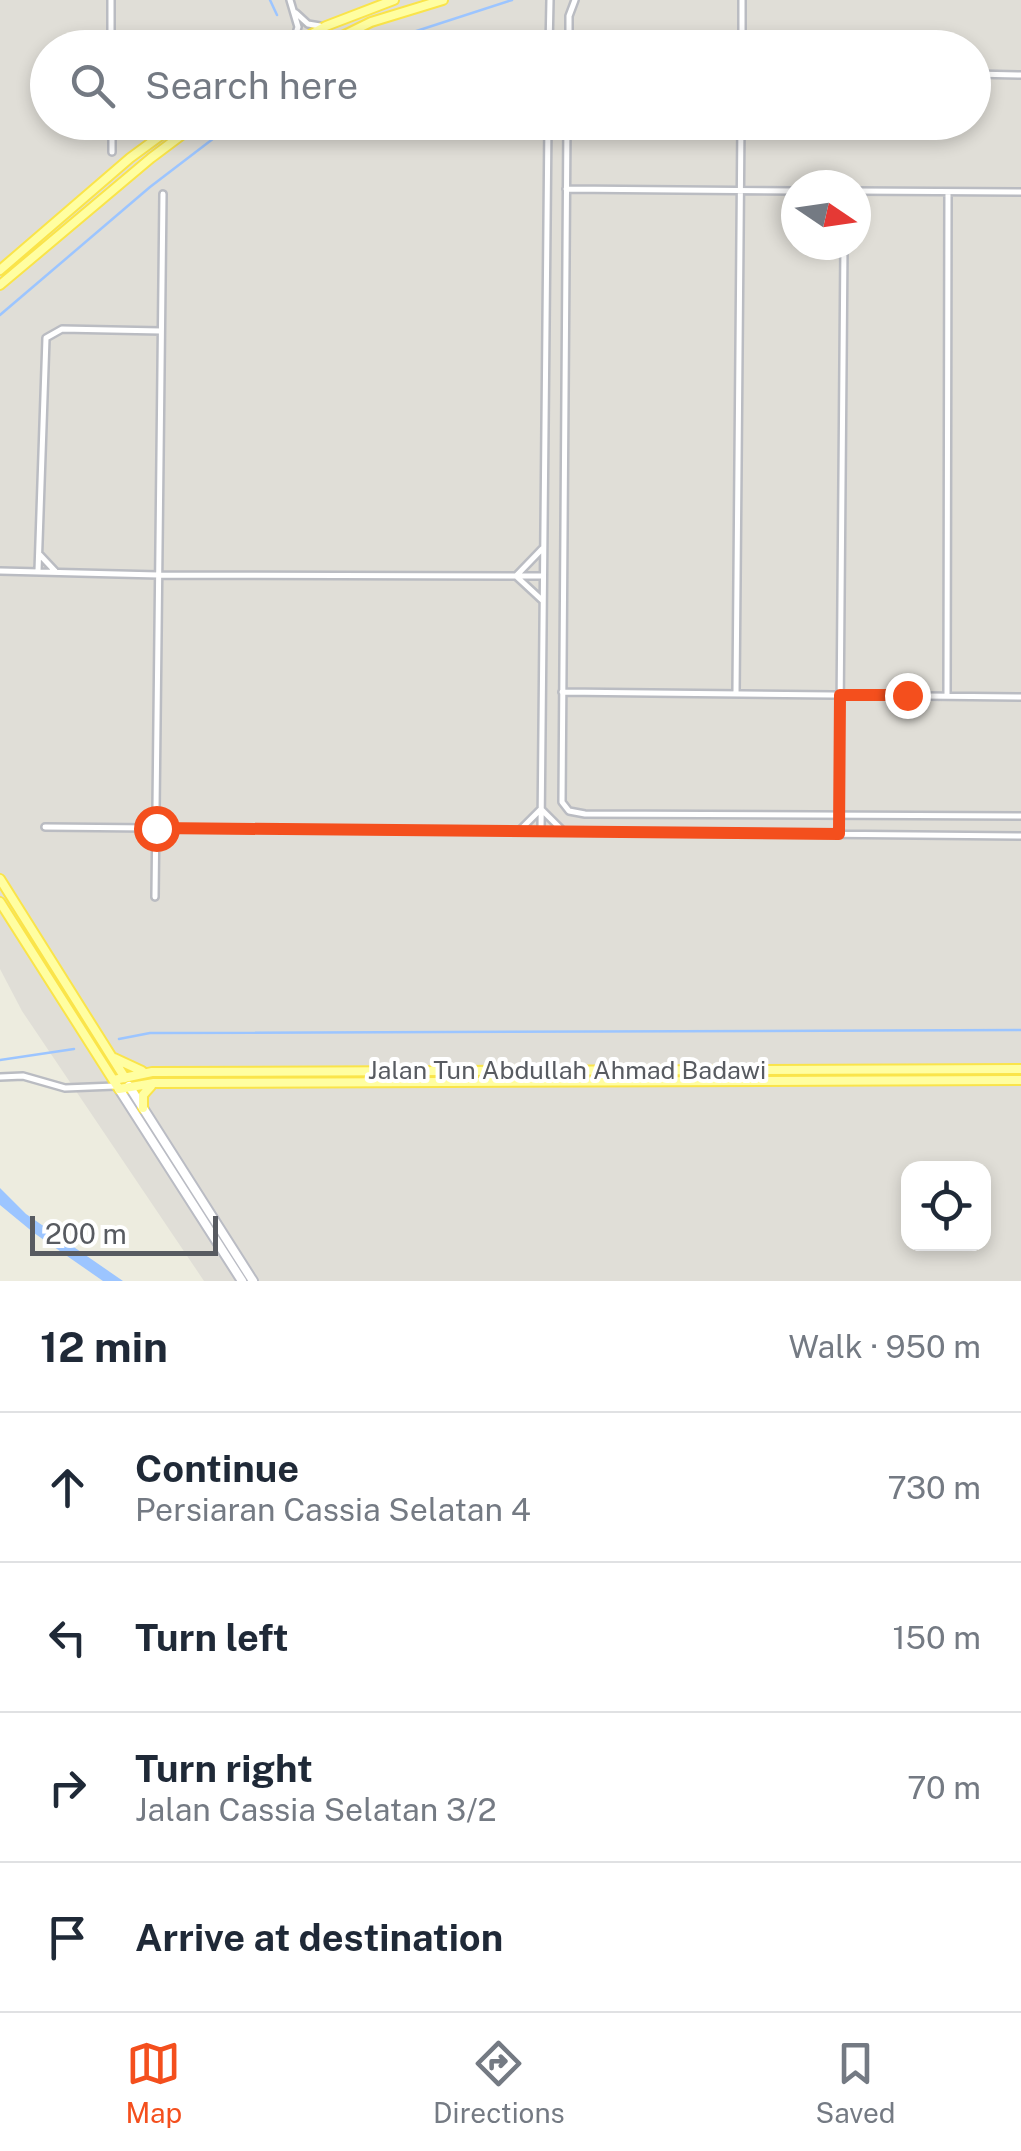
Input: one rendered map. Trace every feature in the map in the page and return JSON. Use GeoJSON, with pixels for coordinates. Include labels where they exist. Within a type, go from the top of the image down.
{"type":"FeatureCollection","features":[{"type":"Feature","properties":{"kind":"main road"},"geometry":{"type":"LineString","coordinates":[[318,30],[394,0]]}},
{"type":"Feature","properties":{"kind":"main road"},"geometry":{"type":"LineString","coordinates":[[355,30],[442,0]]}},
{"type":"Feature","properties":{"kind":"main road"},"geometry":{"type":"LineString","coordinates":[[0,270],[154,140]]}},
{"type":"Feature","properties":{"kind":"main road"},"geometry":{"type":"LineString","coordinates":[[0,285],[175,140]]}},
{"type":"Feature","properties":{"kind":"main road"},"geometry":{"type":"LineString","coordinates":[[0,879],[129,1086]]}},
{"type":"Feature","properties":{"kind":"main road"},"geometry":{"type":"LineString","coordinates":[[0,902],[116,1085]]}},
{"type":"Feature","properties":{"kind":"main road"},"geometry":{"type":"LineString","coordinates":[[110,1055],[132,1068],[149,1072]]}},
{"type":"Feature","properties":{"kind":"main road","name":"Jalan Tun Abdullah Ahmad Badawi"},"geometry":{"type":"LineString","coordinates":[[116,1085],[124,1076],[149,1072],[1021,1070]]}},
{"type":"Feature","properties":{"kind":"main road"},"geometry":{"type":"LineString","coordinates":[[381,1082],[378,1076],[384,1071]]}},
{"type":"Feature","properties":{"kind":"main road","name":"Jalan Tun Abdullah Ahmad Badawi"},"geometry":{"type":"LineString","coordinates":[[116,1085],[1021,1080]]}},
{"type":"Feature","properties":{"kind":"main road"},"geometry":{"type":"LineString","coordinates":[[142,1108],[144,1095],[155,1083]]}},
{"type":"Feature","properties":{"kind":"street"},"geometry":{"type":"LineString","coordinates":[[111,0],[111,30]]}},
{"type":"Feature","properties":{"kind":"street"},"geometry":{"type":"LineString","coordinates":[[290,0],[308,24],[326,26]]}},
{"type":"Feature","properties":{"kind":"street"},"geometry":{"type":"LineString","coordinates":[[549,30],[550,0]]}},
{"type":"Feature","properties":{"kind":"street"},"geometry":{"type":"LineString","coordinates":[[569,30],[574,0]]}},
{"type":"Feature","properties":{"kind":"street"},"geometry":{"type":"LineString","coordinates":[[742,0],[742,30]]}},
{"type":"Feature","properties":{"kind":"street"},"geometry":{"type":"LineString","coordinates":[[295,10],[297,30]]}},
{"type":"Feature","properties":{"kind":"street"},"geometry":{"type":"LineString","coordinates":[[991,74],[1021,75]]}},
{"type":"Feature","properties":{"kind":"street"},"geometry":{"type":"LineString","coordinates":[[112,140],[112,152]]}},
{"type":"Feature","properties":{"kind":"street"},"geometry":{"type":"LineString","coordinates":[[541,832],[548,140]]}},
{"type":"Feature","properties":{"kind":"street"},"geometry":{"type":"LineString","coordinates":[[567,140],[562,802],[569,811],[584,814],[1021,816]]}},
{"type":"Feature","properties":{"kind":"street"},"geometry":{"type":"LineString","coordinates":[[736,694],[741,140]]}},
{"type":"Feature","properties":{"kind":"street"},"geometry":{"type":"LineString","coordinates":[[566,189],[781,191]]}},
{"type":"Feature","properties":{"kind":"street"},"geometry":{"type":"LineString","coordinates":[[871,191],[1021,192]]}},
{"type":"Feature","properties":{"kind":"street"},"geometry":{"type":"LineString","coordinates":[[946,696],[948,192]]}},
{"type":"Feature","properties":{"kind":"street"},"geometry":{"type":"LineString","coordinates":[[155,898],[163,194]]}},
{"type":"Feature","properties":{"kind":"street"},"geometry":{"type":"LineString","coordinates":[[839,834],[844,260]]}},
{"type":"Feature","properties":{"kind":"street"},"geometry":{"type":"LineString","coordinates":[[38,571],[46,338],[62,329],[161,331]]}},
{"type":"Feature","properties":{"kind":"street"},"geometry":{"type":"LineString","coordinates":[[516,576],[544,547]]}},
{"type":"Feature","properties":{"kind":"street"},"geometry":{"type":"LineString","coordinates":[[22,571],[38,554]]}},
{"type":"Feature","properties":{"kind":"street"},"geometry":{"type":"LineString","coordinates":[[38,554],[56,571]]}},
{"type":"Feature","properties":{"kind":"street"},"geometry":{"type":"LineString","coordinates":[[0,571],[543,576]]}},
{"type":"Feature","properties":{"kind":"street"},"geometry":{"type":"LineString","coordinates":[[516,576],[543,602]]}},
{"type":"Feature","properties":{"kind":"street"},"geometry":{"type":"LineString","coordinates":[[562,692],[1021,697]]}},
{"type":"Feature","properties":{"kind":"street"},"geometry":{"type":"LineString","coordinates":[[518,831],[541,809]]}},
{"type":"Feature","properties":{"kind":"street"},"geometry":{"type":"LineString","coordinates":[[541,809],[564,832]]}},
{"type":"Feature","properties":{"kind":"street"},"geometry":{"type":"LineString","coordinates":[[44,827],[1021,836]]}},
{"type":"Feature","properties":{"kind":"street"},"geometry":{"type":"LineString","coordinates":[[0,1077],[22,1076],[65,1088],[116,1085],[242,1281]]}},
{"type":"Feature","properties":{"kind":"street"},"geometry":{"type":"LineString","coordinates":[[129,1086],[254,1281]]}},
{"type":"Feature","properties":{"kind":"shaded area"},"geometry":{"type":"Polygon","coordinates":[[[0,0],[1021,0],[1021,1281],[204,1281],[22,1011],[0,969],[0,0]]]}},
{"type":"Feature","properties":{"kind":"water"},"geometry":{"type":"Polygon","coordinates":[[[0,1188],[26,1214],[123,1281],[103,1281],[34,1233],[0,1205],[0,1188]]]}},
{"type":"Feature","properties":{"kind":"waterway"},"geometry":{"type":"LineString","coordinates":[[270,0],[277,15]]}},
{"type":"Feature","properties":{"kind":"waterway"},"geometry":{"type":"LineString","coordinates":[[420,30],[512,0]]}},
{"type":"Feature","properties":{"kind":"waterway"},"geometry":{"type":"LineString","coordinates":[[0,315],[211,140]]}},
{"type":"Feature","properties":{"kind":"waterway"},"geometry":{"type":"LineString","coordinates":[[119,1039],[150,1033],[1021,1030]]}},
{"type":"Feature","properties":{"kind":"waterway"},"geometry":{"type":"LineString","coordinates":[[0,1060],[74,1049]]}},
{"type":"Feature","properties":{"kind":"route"},"geometry":{"type":"LineString","coordinates":[[156,828],[839,834],[840,695],[907,695]]}}]}
